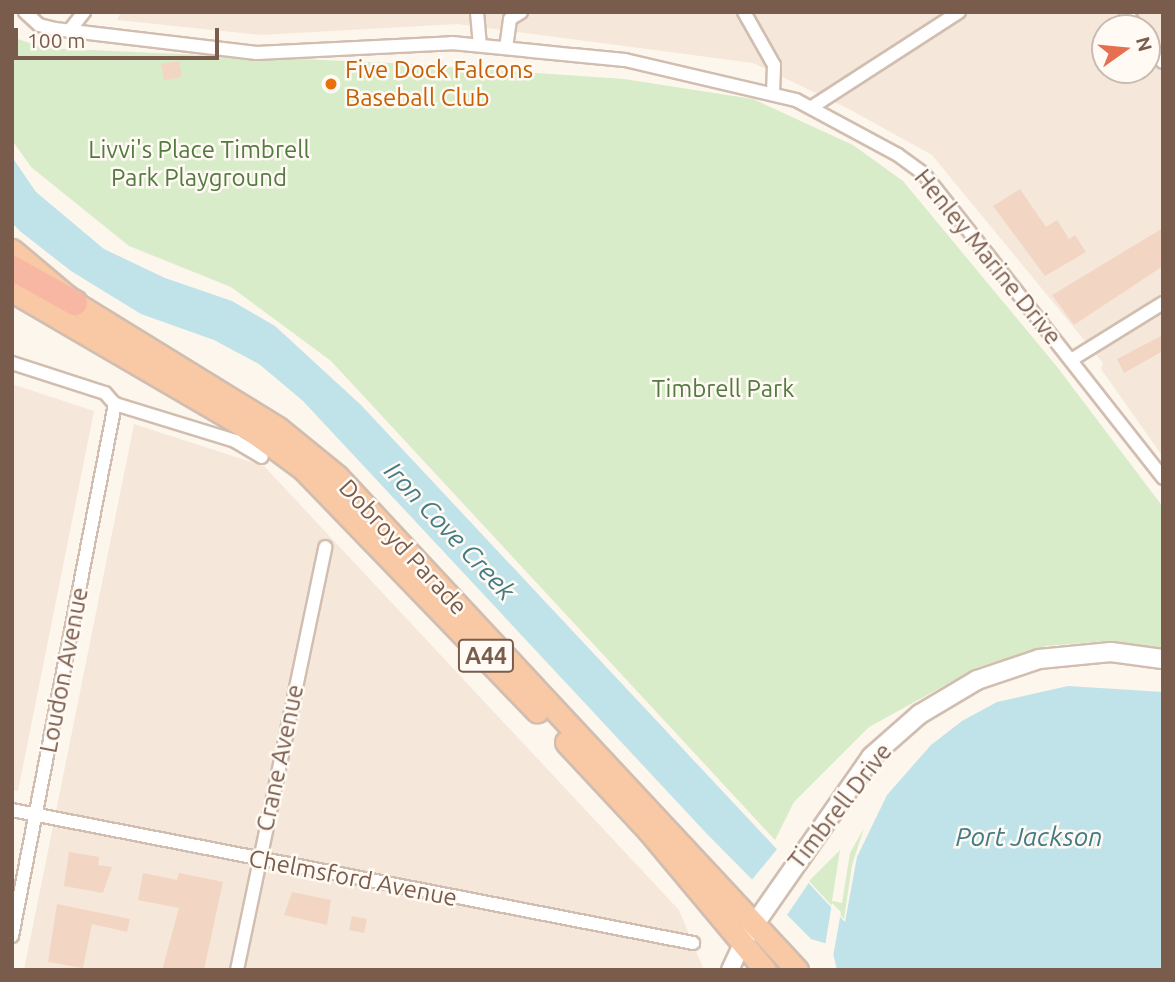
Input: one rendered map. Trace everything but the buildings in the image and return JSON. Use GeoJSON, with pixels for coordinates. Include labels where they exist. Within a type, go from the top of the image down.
{"type":"FeatureCollection","features":[{"type":"Feature","properties":{"kind":"highway","name":"Dobroyd Parade"},"geometry":{"type":"LineString","coordinates":[[12,250],[75,303],[278,428],[337,476],[761,914],[797,970]]}},
{"type":"Feature","properties":{"kind":"highway"},"geometry":{"type":"LineString","coordinates":[[12,268],[75,303]]}},
{"type":"Feature","properties":{"kind":"highway","name":"Dobroyd Parade"},"geometry":{"type":"LineString","coordinates":[[12,291],[229,417],[303,469],[358,521],[648,830],[765,970]]}},
{"type":"Feature","properties":{"kind":"main road","name":"Timbrell Drive"},"geometry":{"type":"LineString","coordinates":[[741,944],[796,860],[871,757],[948,695],[1007,666],[1039,659],[1111,652],[1163,660]]}},
{"type":"Feature","properties":{"kind":"street","name":"Henley Marine Drive"},"geometry":{"type":"LineString","coordinates":[[25,12],[39,25],[257,53],[480,44],[625,60],[773,91],[812,107],[917,167],[1163,478]]}},
{"type":"Feature","properties":{"kind":"street"},"geometry":{"type":"LineString","coordinates":[[70,30],[84,12]]}},
{"type":"Feature","properties":{"kind":"street"},"geometry":{"type":"LineString","coordinates":[[477,12],[480,44]]}},
{"type":"Feature","properties":{"kind":"street"},"geometry":{"type":"LineString","coordinates":[[506,48],[510,19],[521,12]]}},
{"type":"Feature","properties":{"kind":"street"},"geometry":{"type":"LineString","coordinates":[[744,12],[774,65],[773,91]]}},
{"type":"Feature","properties":{"kind":"street"},"geometry":{"type":"LineString","coordinates":[[812,107],[959,12]]}},
{"type":"Feature","properties":{"kind":"street"},"geometry":{"type":"LineString","coordinates":[[1071,360],[1163,303]]}},
{"type":"Feature","properties":{"kind":"street"},"geometry":{"type":"LineString","coordinates":[[12,363],[104,393],[115,404],[235,441],[262,457]]}},
{"type":"Feature","properties":{"kind":"street","name":"Loudon Avenue"},"geometry":{"type":"LineString","coordinates":[[12,936],[115,404]]}},
{"type":"Feature","properties":{"kind":"street","name":"Crane Avenue"},"geometry":{"type":"LineString","coordinates":[[237,970],[325,547]]}},
{"type":"Feature","properties":{"kind":"street","name":"Chelmsford Avenue"},"geometry":{"type":"LineString","coordinates":[[12,810],[693,943]]}},
{"type":"Feature","properties":{"kind":"street"},"geometry":{"type":"LineString","coordinates":[[730,970],[741,944]]}},
{"type":"Feature","properties":{"kind":"shaded area"},"geometry":{"type":"Polygon","coordinates":[[[121,12],[1163,12],[1163,457],[1101,369],[1103,363],[932,155],[847,108],[753,63],[457,24],[260,35],[117,20],[121,12]]]}},
{"type":"Feature","properties":{"kind":"shaded area"},"geometry":{"type":"Polygon","coordinates":[[[12,384],[94,411],[18,791],[12,790],[12,384]]]}},
{"type":"Feature","properties":{"kind":"shaded area"},"geometry":{"type":"Polygon","coordinates":[[[134,424],[264,466],[679,910],[704,970],[24,970],[134,424]]]}},
{"type":"Feature","properties":{"kind":"green space","name":"Timbrell Park"},"geometry":{"type":"Polygon","coordinates":[[[12,29],[18,39],[44,48],[392,63],[624,79],[753,99],[853,145],[903,181],[1058,368],[1163,507],[1163,648],[1106,641],[1046,646],[978,667],[869,727],[794,802],[775,840],[331,361],[231,287],[129,246],[31,167],[12,140],[12,29]]]}},
{"type":"Feature","properties":{"kind":"green space"},"geometry":{"type":"Polygon","coordinates":[[[864,828],[852,865],[844,919],[809,881],[840,850],[832,901],[842,903],[850,853],[864,828]]]}},
{"type":"Feature","properties":{"kind":"water","name":"Port Jackson"},"geometry":{"type":"Polygon","coordinates":[[[12,157],[36,192],[104,249],[165,278],[232,301],[275,326],[361,405],[845,922],[857,857],[887,795],[931,745],[962,721],[997,702],[1068,686],[1163,692],[1163,970],[837,970],[831,945],[811,939],[707,834],[303,401],[259,364],[214,340],[141,314],[71,271],[21,232],[12,223],[12,157]]]}},
{"type":"Feature","properties":{"kind":"pier"},"geometry":{"type":"Polygon","coordinates":[[[778,848],[810,881],[785,918],[750,882],[778,848]]]}},
{"type":"Feature","properties":{"kind":"pier"},"geometry":{"type":"Polygon","coordinates":[[[832,903],[841,912],[831,968],[825,946],[832,903]]]}},
{"type":"Feature","properties":{"kind":"place","name":"Five Dock Falcons Baseball Club"},"geometry":{"type":"Point","coordinates":[331,84]}},
{"type":"Feature","properties":{"kind":"park label","name":"Livvi's Place Timbrell Park Playground"},"geometry":{"type":"Point","coordinates":[199,164]}},
{"type":"Feature","properties":{"kind":"water label","name":"Iron Cove Creek"},"geometry":{"type":"Point","coordinates":[450,531]}}]}
